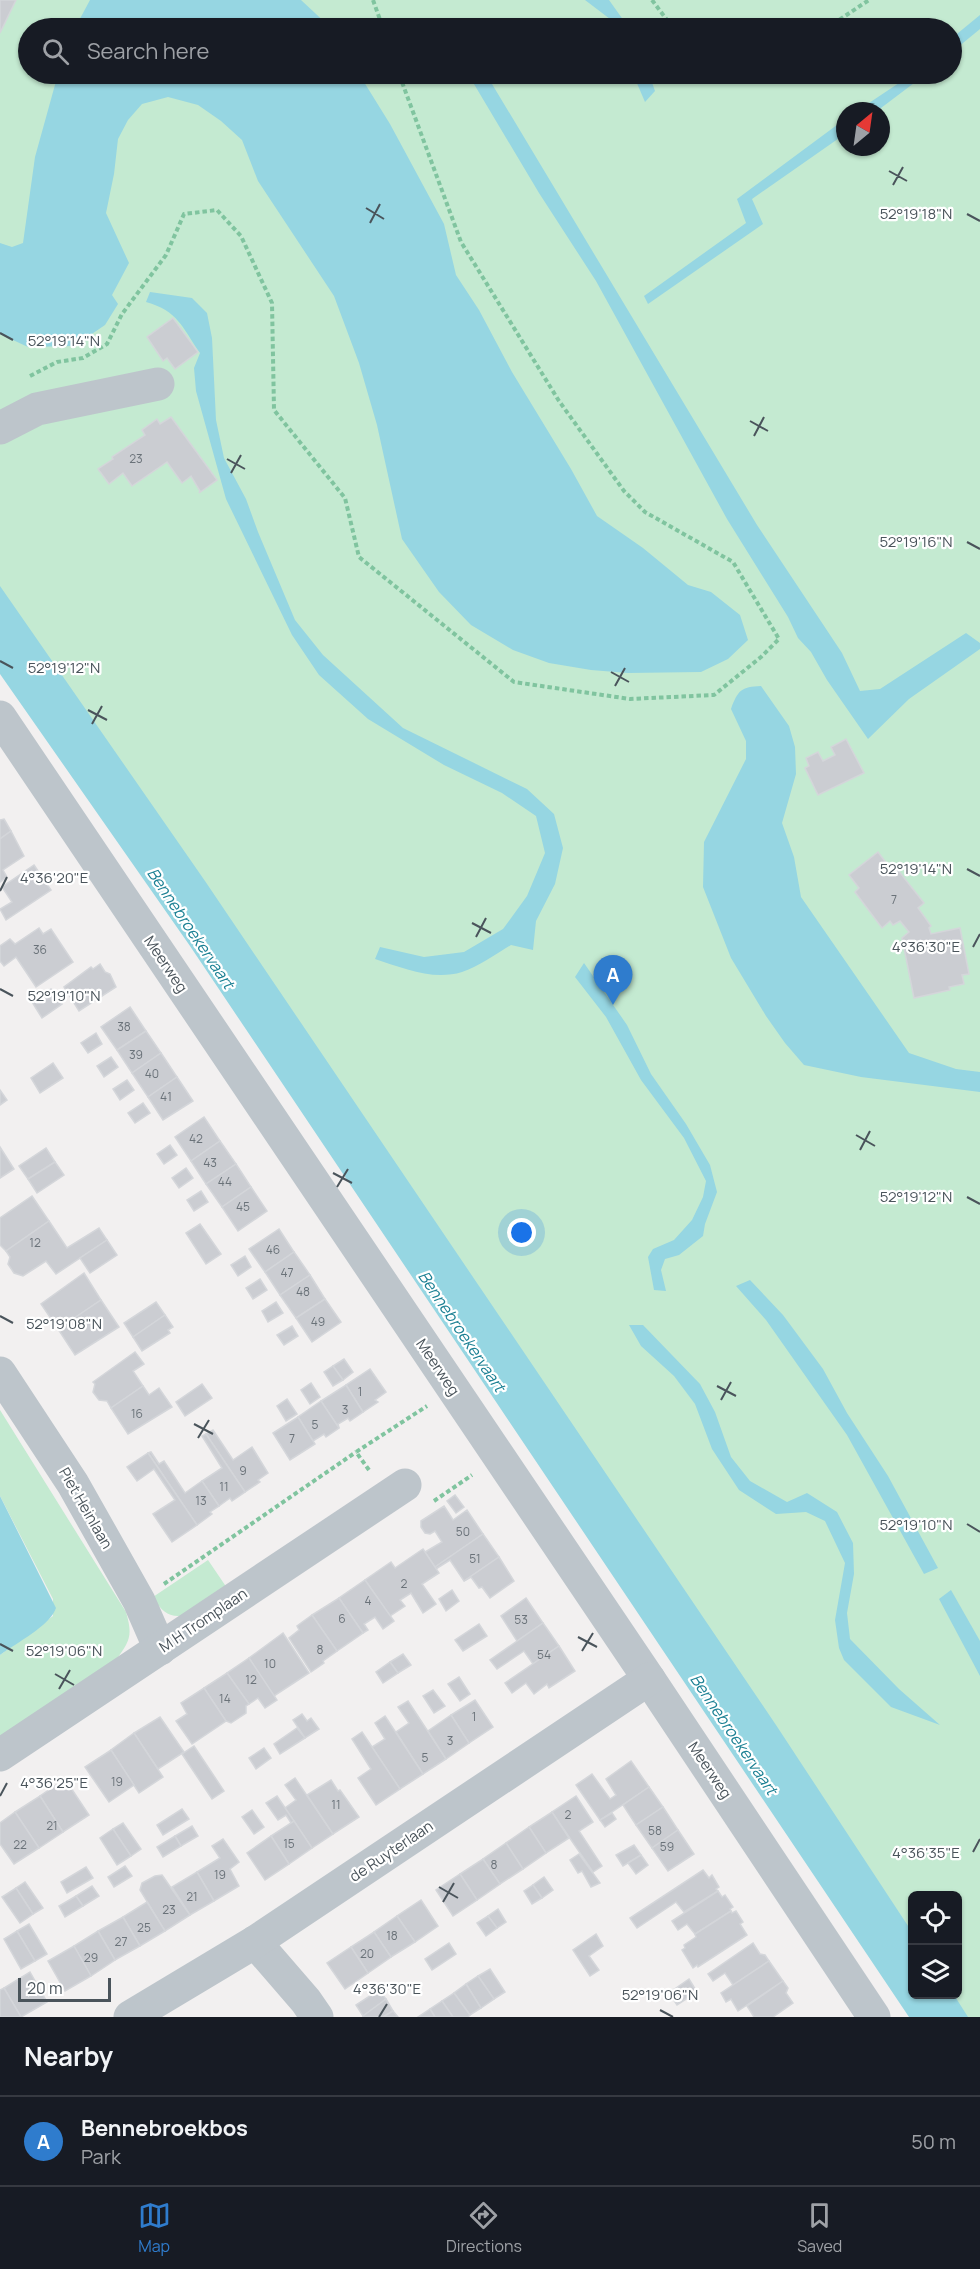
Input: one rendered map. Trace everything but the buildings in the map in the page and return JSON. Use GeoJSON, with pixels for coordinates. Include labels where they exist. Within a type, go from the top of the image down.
{"type":"FeatureCollection","features":[{"type":"Feature","properties":{"kind":"street"},"geometry":{"type":"LineString","coordinates":[[0,428],[37,409],[158,384]]}},
{"type":"Feature","properties":{"kind":"street","name":"Meerweg"},"geometry":{"type":"LineString","coordinates":[[0,717],[649,1679],[874,2017]]}},
{"type":"Feature","properties":{"kind":"street","name":"Piet Heinlaan"},"geometry":{"type":"LineString","coordinates":[[0,1373],[73,1484],[139,1601],[160,1649]]}},
{"type":"Feature","properties":{"kind":"street","name":"M H Tromplaan"},"geometry":{"type":"LineString","coordinates":[[0,1755],[396,1491]]}},
{"type":"Feature","properties":{"kind":"street","name":"de Ruyterlaan"},"geometry":{"type":"LineString","coordinates":[[130,2017],[255,1942],[649,1679]]}},
{"type":"Feature","properties":{"kind":"street"},"geometry":{"type":"LineString","coordinates":[[255,1942],[317,2017]]}},
{"type":"Feature","properties":{"kind":"path"},"geometry":{"type":"LineString","coordinates":[[373,0],[379,18]]}},
{"type":"Feature","properties":{"kind":"path"},"geometry":{"type":"LineString","coordinates":[[652,0],[666,18]]}},
{"type":"Feature","properties":{"kind":"path"},"geometry":{"type":"LineString","coordinates":[[842,18],[869,0]]}},
{"type":"Feature","properties":{"kind":"path"},"geometry":{"type":"LineString","coordinates":[[28,377],[57,362],[83,358],[107,344],[122,314],[166,255],[184,214],[217,210],[242,236],[272,303],[274,410],[345,498],[358,557],[514,682],[630,699],[714,696],[779,639],[733,562],[645,512],[624,491],[559,401],[461,242],[403,84]]}},
{"type":"Feature","properties":{"kind":"path"},"geometry":{"type":"LineString","coordinates":[[139,1601],[356,1452],[453,1389]]}},
{"type":"Feature","properties":{"kind":"path"},"geometry":{"type":"LineString","coordinates":[[356,1452],[396,1491],[423,1509],[499,1457]]}},
{"type":"Feature","properties":{"kind":"green space"},"geometry":{"type":"Polygon","coordinates":[[[0,0],[980,0],[980,2017],[936,2017],[922,1999],[962,1999],[962,1891],[908,1891],[908,1979],[0,632],[0,0]]]}},
{"type":"Feature","properties":{"kind":"green space"},"geometry":{"type":"Polygon","coordinates":[[[0,1410],[126,1612],[130,1633],[127,1643],[115,1661],[0,1739],[0,1655],[53,1616],[53,1599],[0,1496],[0,1410]]]}},
{"type":"Feature","properties":{"kind":"green space"},"geometry":{"type":"Polygon","coordinates":[[[208,1560],[227,1588],[188,1614],[170,1615],[161,1609],[153,1597],[208,1560]]]}},
{"type":"Feature","properties":{"kind":"water"},"geometry":{"type":"Polygon","coordinates":[[[90,0],[301,0],[320,18],[80,18],[90,0]]]}},
{"type":"Feature","properties":{"kind":"water"},"geometry":{"type":"Polygon","coordinates":[[[585,0],[609,0],[622,18],[609,18],[585,0]]]}},
{"type":"Feature","properties":{"kind":"water"},"geometry":{"type":"Polygon","coordinates":[[[980,15],[980,29],[962,44],[962,30],[980,15]]]}},
{"type":"Feature","properties":{"kind":"water"},"geometry":{"type":"Polygon","coordinates":[[[55,84],[365,84],[390,124],[444,224],[456,275],[479,310],[512,372],[597,516],[643,548],[688,585],[711,592],[740,615],[748,640],[728,659],[701,672],[628,673],[549,663],[513,650],[471,625],[439,592],[402,539],[377,425],[359,363],[334,296],[258,181],[242,140],[198,105],[168,97],[142,104],[128,120],[118,139],[106,213],[129,263],[112,295],[118,304],[105,325],[74,346],[28,347],[0,334],[0,243],[12,247],[23,243],[35,157],[55,84]]]}},
{"type":"Feature","properties":{"kind":"water"},"geometry":{"type":"Polygon","coordinates":[[[474,84],[492,84],[757,525],[842,653],[860,691],[880,689],[966,633],[980,643],[980,649],[909,699],[868,739],[827,680],[811,652],[798,638],[788,617],[727,519],[596,281],[539,193],[474,84]]]}},
{"type":"Feature","properties":{"kind":"water"},"geometry":{"type":"Polygon","coordinates":[[[637,84],[653,84],[655,91],[645,102],[637,84]]]}},
{"type":"Feature","properties":{"kind":"water"},"geometry":{"type":"Polygon","coordinates":[[[898,84],[913,84],[889,102],[870,102],[898,84]]]}},
{"type":"Feature","properties":{"kind":"water"},"geometry":{"type":"Polygon","coordinates":[[[836,126],[836,140],[752,199],[763,224],[648,304],[644,296],[746,223],[737,199],[836,126]]]}},
{"type":"Feature","properties":{"kind":"water"},"geometry":{"type":"Polygon","coordinates":[[[150,292],[192,298],[207,313],[212,338],[216,420],[224,458],[246,499],[295,620],[323,655],[403,728],[527,789],[554,814],[563,848],[555,884],[536,921],[533,950],[511,945],[468,970],[440,975],[418,972],[375,959],[380,947],[424,957],[464,952],[503,929],[527,896],[545,853],[536,816],[502,793],[444,765],[368,719],[319,675],[292,635],[226,499],[196,391],[194,368],[200,353],[172,315],[146,302],[150,292]]]}},
{"type":"Feature","properties":{"kind":"water","name":"Bennebroekervaart"},"geometry":{"type":"Polygon","coordinates":[[[0,586],[205,881],[776,1725],[908,1926],[908,1999],[957,1999],[968,2017],[909,2017],[190,946],[0,674],[0,586]]]}},
{"type":"Feature","properties":{"kind":"water"},"geometry":{"type":"Polygon","coordinates":[[[761,686],[789,726],[795,747],[796,774],[782,823],[794,857],[801,897],[909,1053],[956,1069],[980,1072],[980,1092],[861,1077],[804,1065],[766,1016],[731,958],[703,887],[704,842],[746,759],[746,741],[731,709],[741,691],[749,687],[761,686]]]}},
{"type":"Feature","properties":{"kind":"water"},"geometry":{"type":"Polygon","coordinates":[[[584,963],[627,1025],[651,1074],[686,1124],[710,1165],[717,1192],[703,1236],[679,1255],[665,1259],[661,1270],[666,1291],[654,1290],[648,1257],[653,1249],[674,1240],[692,1220],[703,1197],[706,1181],[684,1138],[641,1080],[606,1017],[575,977],[584,963]]]}},
{"type":"Feature","properties":{"kind":"water"},"geometry":{"type":"Polygon","coordinates":[[[750,1280],[783,1315],[823,1369],[847,1413],[888,1476],[938,1568],[924,1574],[847,1435],[766,1320],[736,1286],[750,1280]]]}},
{"type":"Feature","properties":{"kind":"water"},"geometry":{"type":"Polygon","coordinates":[[[629,1325],[643,1325],[700,1384],[715,1412],[731,1457],[750,1481],[787,1502],[807,1493],[837,1512],[853,1543],[854,1574],[847,1613],[850,1639],[899,1689],[940,1725],[891,1707],[844,1660],[839,1648],[835,1620],[845,1563],[825,1521],[806,1512],[776,1514],[739,1490],[712,1449],[695,1404],[674,1376],[641,1346],[629,1325]]]}},
{"type":"Feature","properties":{"kind":"water"},"geometry":{"type":"Polygon","coordinates":[[[0,1496],[56,1608],[53,1615],[40,1628],[0,1655],[0,1496]]]}},
{"type":"Feature","properties":{"kind":"water"},"geometry":{"type":"Polygon","coordinates":[[[951,1590],[980,1641],[980,1676],[939,1599],[951,1590]]]}},
{"type":"Feature","properties":{"kind":"place","name":"Bennebroekbos"},"geometry":{"type":"Point","coordinates":[613,1005]}}]}
